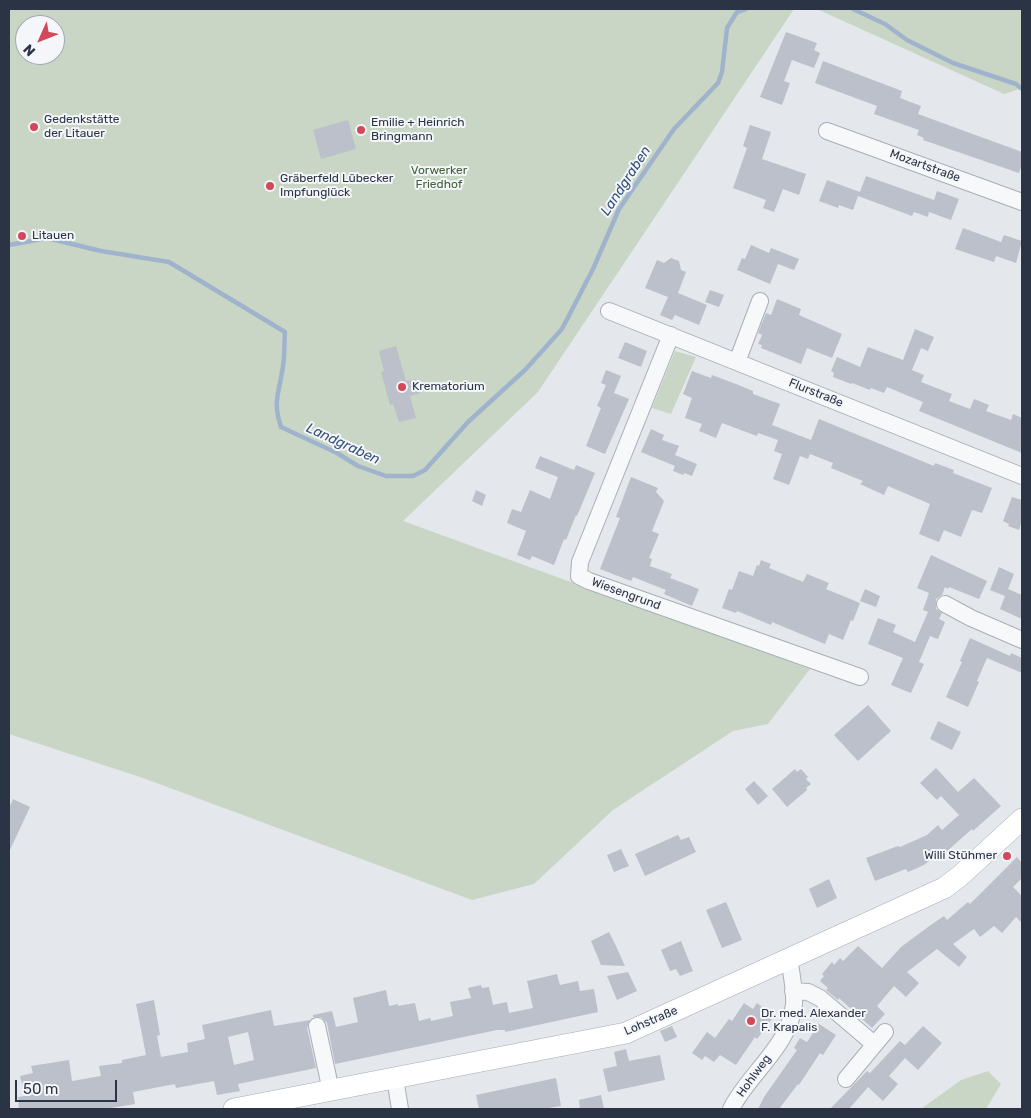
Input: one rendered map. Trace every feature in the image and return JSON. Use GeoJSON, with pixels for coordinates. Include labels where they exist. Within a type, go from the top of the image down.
{"type":"FeatureCollection","features":[{"type":"Feature","properties":{"kind":"main road","name":"Lohstraße"},"geometry":{"type":"LineString","coordinates":[[234,1109],[626,1033],[944,888],[960,876],[1022,819]]}},
{"type":"Feature","properties":{"kind":"street","name":"Mozartstraße"},"geometry":{"type":"LineString","coordinates":[[827,130],[1022,202]]}},
{"type":"Feature","properties":{"kind":"street"},"geometry":{"type":"LineString","coordinates":[[737,362],[760,301]]}},
{"type":"Feature","properties":{"kind":"street","name":"Flurstraße"},"geometry":{"type":"LineString","coordinates":[[609,311],[1022,476]]}},
{"type":"Feature","properties":{"kind":"street","name":"Wiesengrund"},"geometry":{"type":"LineString","coordinates":[[671,335],[580,562],[579,576],[860,677]]}},
{"type":"Feature","properties":{"kind":"street"},"geometry":{"type":"LineString","coordinates":[[946,604],[971,618],[1022,640]]}},
{"type":"Feature","properties":{"kind":"street","name":"Hohlweg"},"geometry":{"type":"LineString","coordinates":[[731,1109],[777,1046],[787,1028],[794,1004],[790,958]]}},
{"type":"Feature","properties":{"kind":"street"},"geometry":{"type":"LineString","coordinates":[[793,991],[808,992],[820,998],[874,1044]]}},
{"type":"Feature","properties":{"kind":"street"},"geometry":{"type":"LineString","coordinates":[[317,1026],[331,1090]]}},
{"type":"Feature","properties":{"kind":"street"},"geometry":{"type":"LineString","coordinates":[[846,1079],[885,1032]]}},
{"type":"Feature","properties":{"kind":"street"},"geometry":{"type":"LineString","coordinates":[[395,1078],[400,1109]]}},
{"type":"Feature","properties":{"kind":"green space","name":"Vorwerker Friedhof"},"geometry":{"type":"Polygon","coordinates":[[[9,9],[794,9],[538,392],[403,521],[810,669],[768,724],[733,731],[613,810],[534,884],[472,900],[143,778],[9,734],[9,9]]]}},
{"type":"Feature","properties":{"kind":"green space"},"geometry":{"type":"Polygon","coordinates":[[[817,9],[1022,9],[1022,88],[1004,94],[817,9]]]}},
{"type":"Feature","properties":{"kind":"green space"},"geometry":{"type":"Polygon","coordinates":[[[675,351],[696,357],[671,414],[652,408],[675,351]]]}},
{"type":"Feature","properties":{"kind":"green space"},"geometry":{"type":"Polygon","coordinates":[[[988,1071],[1001,1084],[986,1109],[921,1109],[961,1080],[988,1071]]]}},
{"type":"Feature","properties":{"kind":"building"},"geometry":{"type":"Polygon","coordinates":[[[786,32],[817,43],[814,50],[820,53],[814,68],[792,60],[784,81],[790,83],[782,105],[760,97],[786,32]]]}},
{"type":"Feature","properties":{"kind":"building"},"geometry":{"type":"Polygon","coordinates":[[[823,61],[902,91],[900,98],[921,106],[918,114],[1022,152],[1022,164],[1019,173],[923,140],[924,138],[917,135],[919,130],[874,114],[877,106],[815,83],[823,61]]]}},
{"type":"Feature","properties":{"kind":"building"},"geometry":{"type":"Polygon","coordinates":[[[348,120],[356,149],[321,159],[313,130],[348,120]]]}},
{"type":"Feature","properties":{"kind":"building"},"geometry":{"type":"Polygon","coordinates":[[[750,125],[771,132],[762,159],[806,174],[799,195],[783,189],[774,212],[763,208],[766,200],[733,188],[747,148],[743,146],[750,125]]]}},
{"type":"Feature","properties":{"kind":"building"},"geometry":{"type":"Polygon","coordinates":[[[866,176],[934,200],[937,191],[959,199],[951,220],[929,212],[928,217],[914,212],[912,216],[858,196],[853,210],[839,205],[838,208],[819,201],[827,180],[860,192],[866,176]]]}},
{"type":"Feature","properties":{"kind":"building"},"geometry":{"type":"Polygon","coordinates":[[[963,228],[1001,242],[1004,235],[1022,241],[1016,263],[996,256],[994,262],[955,249],[963,228]]]}},
{"type":"Feature","properties":{"kind":"building"},"geometry":{"type":"Polygon","coordinates":[[[751,245],[769,253],[771,248],[799,259],[794,270],[778,264],[770,284],[737,270],[742,258],[745,259],[751,245]]]}},
{"type":"Feature","properties":{"kind":"building"},"geometry":{"type":"Polygon","coordinates":[[[671,258],[679,261],[681,270],[686,272],[678,293],[707,305],[699,325],[675,315],[672,320],[660,315],[668,297],[645,288],[657,260],[664,263],[671,258]]]}},
{"type":"Feature","properties":{"kind":"building"},"geometry":{"type":"Polygon","coordinates":[[[710,290],[724,295],[719,307],[705,302],[710,290]]]}},
{"type":"Feature","properties":{"kind":"building"},"geometry":{"type":"Polygon","coordinates":[[[777,299],[801,309],[799,315],[842,334],[832,358],[807,348],[801,364],[761,348],[762,345],[758,344],[762,335],[758,333],[766,313],[771,315],[777,299]]]}},
{"type":"Feature","properties":{"kind":"building"},"geometry":{"type":"Polygon","coordinates":[[[915,329],[934,337],[928,351],[921,348],[912,370],[924,375],[921,382],[952,394],[949,401],[970,409],[974,399],[989,405],[986,411],[1011,420],[1013,414],[1022,418],[1022,453],[919,411],[923,402],[887,387],[884,393],[833,377],[834,373],[831,371],[837,357],[860,367],[868,347],[903,360],[915,329]]]}},
{"type":"Feature","properties":{"kind":"building"},"geometry":{"type":"Polygon","coordinates":[[[625,342],[647,351],[641,367],[618,358],[625,342]]]}},
{"type":"Feature","properties":{"kind":"building","name":"Krematorium"},"geometry":{"type":"Polygon","coordinates":[[[396,346],[406,381],[416,379],[420,393],[410,396],[416,418],[399,422],[393,404],[390,405],[381,372],[384,371],[379,351],[396,346]]]}},
{"type":"Feature","properties":{"kind":"building"},"geometry":{"type":"Polygon","coordinates":[[[606,370],[621,376],[614,393],[629,399],[605,454],[586,446],[601,408],[597,406],[606,385],[601,383],[606,370]]]}},
{"type":"Feature","properties":{"kind":"building"},"geometry":{"type":"Polygon","coordinates":[[[692,371],[711,378],[712,375],[780,404],[772,425],[811,440],[819,419],[934,466],[935,463],[954,470],[953,473],[992,488],[982,513],[972,510],[961,537],[944,530],[939,542],[919,534],[930,504],[888,486],[884,495],[860,484],[863,481],[831,468],[833,463],[810,454],[808,459],[800,456],[789,485],[773,479],[782,454],[774,451],[778,440],[758,433],[757,436],[722,423],[716,438],[699,431],[702,424],[685,418],[692,398],[683,394],[692,371]]]}},
{"type":"Feature","properties":{"kind":"building"},"geometry":{"type":"Polygon","coordinates":[[[651,429],[664,435],[662,440],[679,446],[675,455],[697,464],[692,476],[673,471],[675,466],[641,452],[651,429]]]}},
{"type":"Feature","properties":{"kind":"building"},"geometry":{"type":"Polygon","coordinates":[[[540,456],[574,470],[576,465],[595,473],[554,565],[532,556],[530,560],[517,555],[526,531],[507,523],[512,509],[521,512],[530,490],[550,499],[558,477],[535,468],[540,456]]]}},
{"type":"Feature","properties":{"kind":"building"},"geometry":{"type":"Polygon","coordinates":[[[631,477],[658,488],[656,492],[664,501],[652,531],[659,534],[649,558],[652,559],[650,566],[672,574],[670,578],[699,589],[692,606],[664,594],[666,590],[633,577],[631,581],[600,569],[620,518],[616,517],[631,477]]]}},
{"type":"Feature","properties":{"kind":"building"},"geometry":{"type":"Polygon","coordinates":[[[476,490],[486,495],[482,506],[472,501],[476,490]]]}},
{"type":"Feature","properties":{"kind":"building"},"geometry":{"type":"Polygon","coordinates":[[[1012,497],[1022,500],[1022,521],[1019,530],[1008,526],[1009,524],[1003,521],[1012,497]]]}},
{"type":"Feature","properties":{"kind":"building"},"geometry":{"type":"Polygon","coordinates":[[[931,555],[987,581],[979,599],[945,587],[942,595],[936,599],[936,609],[942,613],[939,619],[945,622],[938,639],[930,636],[919,662],[924,664],[911,693],[891,685],[903,658],[868,644],[878,618],[896,625],[893,632],[915,642],[928,612],[923,610],[929,593],[917,588],[931,555]]]}},
{"type":"Feature","properties":{"kind":"building"},"geometry":{"type":"Polygon","coordinates":[[[761,560],[771,564],[769,568],[803,582],[807,574],[829,583],[826,589],[860,603],[843,640],[829,634],[825,644],[772,622],[771,625],[737,611],[736,613],[722,608],[729,589],[732,590],[739,571],[753,576],[761,560]]]}},
{"type":"Feature","properties":{"kind":"building"},"geometry":{"type":"Polygon","coordinates":[[[999,567],[1014,574],[1008,589],[1022,595],[1022,619],[1000,609],[1005,596],[990,590],[999,567]]]}},
{"type":"Feature","properties":{"kind":"building"},"geometry":{"type":"Polygon","coordinates":[[[865,589],[880,596],[876,607],[860,601],[865,589]]]}},
{"type":"Feature","properties":{"kind":"building"},"geometry":{"type":"Polygon","coordinates":[[[970,638],[1010,656],[1011,653],[1022,658],[1022,673],[987,658],[968,707],[946,697],[962,662],[960,661],[970,638]]]}},
{"type":"Feature","properties":{"kind":"building"},"geometry":{"type":"Polygon","coordinates":[[[868,705],[891,731],[858,761],[834,735],[868,705]]]}},
{"type":"Feature","properties":{"kind":"building"},"geometry":{"type":"Polygon","coordinates":[[[938,721],[961,732],[952,750],[930,739],[938,721]]]}},
{"type":"Feature","properties":{"kind":"building"},"geometry":{"type":"Polygon","coordinates":[[[936,768],[958,792],[974,778],[1001,806],[946,852],[943,849],[924,865],[908,872],[906,869],[875,881],[866,858],[898,846],[900,847],[927,835],[938,825],[942,830],[959,815],[941,796],[937,800],[920,783],[936,768]]]}},
{"type":"Feature","properties":{"kind":"building"},"geometry":{"type":"Polygon","coordinates":[[[795,769],[797,772],[801,769],[811,784],[806,788],[807,790],[787,807],[772,789],[795,769]]]}},
{"type":"Feature","properties":{"kind":"building"},"geometry":{"type":"Polygon","coordinates":[[[754,781],[768,796],[758,805],[745,789],[754,781]]]}},
{"type":"Feature","properties":{"kind":"building"},"geometry":{"type":"Polygon","coordinates":[[[13,799],[30,807],[9,852],[9,808],[13,799]]]}},
{"type":"Feature","properties":{"kind":"building"},"geometry":{"type":"Polygon","coordinates":[[[678,835],[681,840],[689,837],[696,852],[645,876],[635,854],[678,835]]]}},
{"type":"Feature","properties":{"kind":"building"},"geometry":{"type":"Polygon","coordinates":[[[621,849],[629,866],[614,872],[607,855],[621,849]]]}},
{"type":"Feature","properties":{"kind":"building"},"geometry":{"type":"Polygon","coordinates":[[[1017,857],[1022,863],[1022,878],[1013,887],[1022,896],[1022,923],[1016,917],[1002,933],[994,926],[980,937],[974,929],[953,944],[967,957],[959,967],[937,949],[907,972],[919,983],[906,997],[894,986],[877,1006],[885,1014],[872,1028],[839,998],[838,1000],[826,990],[828,988],[820,981],[824,976],[822,974],[832,962],[834,965],[840,958],[843,961],[858,946],[882,968],[901,947],[928,927],[944,916],[947,920],[968,902],[970,904],[1017,857]]]}},
{"type":"Feature","properties":{"kind":"building"},"geometry":{"type":"Polygon","coordinates":[[[829,879],[837,898],[817,908],[809,889],[829,879]]]}},
{"type":"Feature","properties":{"kind":"building"},"geometry":{"type":"Polygon","coordinates":[[[726,902],[742,940],[722,948],[706,910],[726,902]]]}},
{"type":"Feature","properties":{"kind":"building"},"geometry":{"type":"Polygon","coordinates":[[[609,932],[625,966],[601,965],[591,941],[609,932]]]}},
{"type":"Feature","properties":{"kind":"building"},"geometry":{"type":"Polygon","coordinates":[[[681,941],[693,971],[680,976],[676,969],[670,971],[661,950],[681,941]]]}},
{"type":"Feature","properties":{"kind":"building"},"geometry":{"type":"Polygon","coordinates":[[[628,972],[637,991],[617,1000],[607,976],[628,972]]]}},
{"type":"Feature","properties":{"kind":"building"},"geometry":{"type":"Polygon","coordinates":[[[557,974],[560,985],[578,981],[580,991],[594,989],[598,1012],[505,1032],[505,1030],[497,1030],[335,1064],[327,1023],[321,1017],[313,1017],[313,1015],[332,1011],[336,1027],[358,1022],[353,998],[386,990],[389,1006],[415,1003],[419,1021],[430,1018],[431,1021],[453,1016],[450,1002],[471,998],[468,988],[481,985],[482,988],[489,987],[493,1005],[507,1002],[509,1013],[533,1008],[527,981],[557,974]]]}},
{"type":"Feature","properties":{"kind":"building"},"geometry":{"type":"Polygon","coordinates":[[[154,1000],[160,1035],[157,1036],[161,1057],[188,1052],[187,1043],[205,1039],[202,1025],[271,1010],[274,1026],[310,1020],[307,1028],[316,1068],[238,1084],[240,1091],[217,1095],[214,1081],[176,1088],[175,1084],[133,1092],[135,1104],[105,1109],[19,1109],[18,1097],[25,1096],[20,1076],[33,1073],[31,1066],[69,1060],[72,1081],[101,1076],[99,1066],[122,1063],[122,1060],[146,1055],[136,1004],[154,1000]],[[248,1032],[228,1037],[234,1065],[254,1060],[248,1032]]]}},
{"type":"Feature","properties":{"kind":"building"},"geometry":{"type":"Polygon","coordinates":[[[744,1003],[753,1009],[757,1003],[774,1016],[757,1039],[755,1037],[736,1065],[720,1055],[714,1062],[705,1056],[702,1060],[692,1053],[707,1032],[715,1038],[729,1019],[732,1021],[744,1003]]]}},
{"type":"Feature","properties":{"kind":"building"},"geometry":{"type":"Polygon","coordinates":[[[819,1024],[836,1035],[823,1055],[820,1053],[799,1085],[779,1109],[758,1109],[764,1097],[797,1050],[794,1048],[800,1038],[807,1042],[819,1024]]]}},
{"type":"Feature","properties":{"kind":"building"},"geometry":{"type":"Polygon","coordinates":[[[672,1026],[677,1037],[665,1042],[660,1031],[672,1026]]]}},
{"type":"Feature","properties":{"kind":"building"},"geometry":{"type":"Polygon","coordinates":[[[923,1026],[942,1043],[918,1070],[905,1058],[889,1076],[898,1084],[883,1101],[868,1087],[849,1109],[830,1109],[867,1071],[870,1073],[900,1041],[905,1045],[923,1026]]]}},
{"type":"Feature","properties":{"kind":"building"},"geometry":{"type":"Polygon","coordinates":[[[626,1049],[629,1061],[660,1055],[665,1080],[608,1092],[603,1069],[617,1066],[614,1052],[626,1049]]]}},
{"type":"Feature","properties":{"kind":"building"},"geometry":{"type":"Polygon","coordinates":[[[556,1078],[561,1106],[542,1109],[479,1109],[476,1095],[556,1078]]]}},
{"type":"Feature","properties":{"kind":"building"},"geometry":{"type":"Polygon","coordinates":[[[601,1095],[604,1109],[580,1109],[579,1100],[601,1095]]]}},
{"type":"Feature","properties":{"kind":"waterway","name":"Landgraben"},"geometry":{"type":"LineString","coordinates":[[9,245],[47,238],[101,251],[169,262],[285,332],[284,363],[277,405],[281,427],[337,453],[358,466],[386,476],[413,476],[425,470],[468,422],[525,370],[562,329],[593,269],[619,209],[674,129],[718,83],[722,72],[727,28],[737,12],[746,9]]}},
{"type":"Feature","properties":{"kind":"waterway","name":"Landgraben"},"geometry":{"type":"LineString","coordinates":[[853,9],[885,24],[907,40],[953,63],[1016,84],[1022,89]]}},
{"type":"Feature","properties":{"kind":"place","name":"Gedenkstätte der Litauer"},"geometry":{"type":"Point","coordinates":[34,127]}},
{"type":"Feature","properties":{"kind":"place","name":"Emilie + Heinrich Bringmann"},"geometry":{"type":"Point","coordinates":[361,130]}},
{"type":"Feature","properties":{"kind":"place","name":"Gräberfeld Lübecker Impfunglück"},"geometry":{"type":"Point","coordinates":[270,186]}},
{"type":"Feature","properties":{"kind":"place","name":"Litauen"},"geometry":{"type":"Point","coordinates":[22,236]}},
{"type":"Feature","properties":{"kind":"place","name":"Krematorium"},"geometry":{"type":"Point","coordinates":[402,387]}},
{"type":"Feature","properties":{"kind":"place","name":"Willi Stühmer"},"geometry":{"type":"Point","coordinates":[1007,856]}},
{"type":"Feature","properties":{"kind":"place","name":"Dr. med. Alexander F. Krapalis"},"geometry":{"type":"Point","coordinates":[751,1021]}}]}
